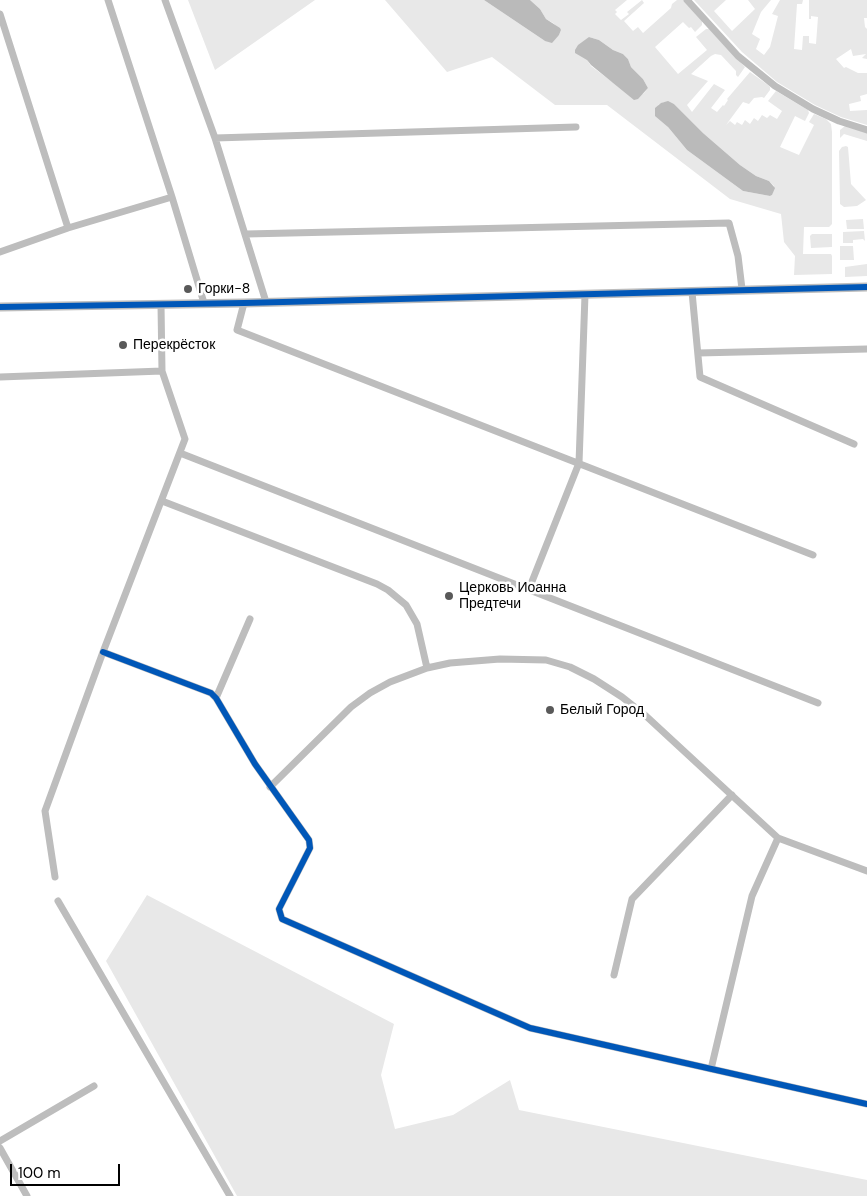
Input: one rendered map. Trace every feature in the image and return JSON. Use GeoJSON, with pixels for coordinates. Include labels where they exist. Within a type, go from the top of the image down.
{"type":"FeatureCollection","features":[{"type":"Feature","properties":{"kind":"street"},"geometry":{"type":"LineString","coordinates":[[108,0],[172,197],[204,303]]}},
{"type":"Feature","properties":{"kind":"street"},"geometry":{"type":"LineString","coordinates":[[165,0],[216,138],[266,302]]}},
{"type":"Feature","properties":{"kind":"street"},"geometry":{"type":"LineString","coordinates":[[687,0],[738,56],[776,86],[813,109],[839,121],[867,130]]}},
{"type":"Feature","properties":{"kind":"street"},"geometry":{"type":"LineString","coordinates":[[0,14],[68,228]]}},
{"type":"Feature","properties":{"kind":"street"},"geometry":{"type":"LineString","coordinates":[[216,138],[576,127]]}},
{"type":"Feature","properties":{"kind":"street"},"geometry":{"type":"LineString","coordinates":[[0,252],[68,228],[172,197]]}},
{"type":"Feature","properties":{"kind":"street"},"geometry":{"type":"LineString","coordinates":[[246,234],[729,224],[738,256],[742,289]]}},
{"type":"Feature","properties":{"kind":"street"},"geometry":{"type":"LineString","coordinates":[[0,307],[244,303],[867,287]]}},
{"type":"Feature","properties":{"kind":"street"},"geometry":{"type":"LineString","coordinates":[[692,292],[700,377],[854,444]]}},
{"type":"Feature","properties":{"kind":"street"},"geometry":{"type":"LineString","coordinates":[[529,588],[580,462],[585,295]]}},
{"type":"Feature","properties":{"kind":"street"},"geometry":{"type":"LineString","coordinates":[[244,303],[237,330],[580,462],[813,555]]}},
{"type":"Feature","properties":{"kind":"street"},"geometry":{"type":"LineString","coordinates":[[54,876],[45,811],[185,439],[162,371],[161,304]]}},
{"type":"Feature","properties":{"kind":"street"},"geometry":{"type":"LineString","coordinates":[[698,353],[867,349]]}},
{"type":"Feature","properties":{"kind":"street"},"geometry":{"type":"LineString","coordinates":[[0,377],[162,371]]}},
{"type":"Feature","properties":{"kind":"street"},"geometry":{"type":"LineString","coordinates":[[180,453],[818,702]]}},
{"type":"Feature","properties":{"kind":"street"},"geometry":{"type":"LineString","coordinates":[[162,501],[377,584],[388,590],[406,605],[417,624],[427,668]]}},
{"type":"Feature","properties":{"kind":"street"},"geometry":{"type":"LineString","coordinates":[[216,698],[250,619]]}},
{"type":"Feature","properties":{"kind":"street"},"geometry":{"type":"LineString","coordinates":[[104,652],[211,693],[216,698],[270,787],[310,840],[310,848],[279,909],[282,919],[530,1028],[867,1104]]}},
{"type":"Feature","properties":{"kind":"street"},"geometry":{"type":"LineString","coordinates":[[270,787],[351,707],[370,693],[390,682],[427,668],[471,660],[518,658],[546,660],[570,667],[594,678],[646,716],[778,838],[867,871]]}},
{"type":"Feature","properties":{"kind":"street"},"geometry":{"type":"LineString","coordinates":[[614,975],[632,899],[732,795]]}},
{"type":"Feature","properties":{"kind":"street"},"geometry":{"type":"LineString","coordinates":[[711,1069],[752,896],[778,838]]}},
{"type":"Feature","properties":{"kind":"street"},"geometry":{"type":"LineString","coordinates":[[58,901],[230,1196]]}},
{"type":"Feature","properties":{"kind":"street"},"geometry":{"type":"LineString","coordinates":[[0,1141],[94,1086]]}},
{"type":"Feature","properties":{"kind":"street"},"geometry":{"type":"LineString","coordinates":[[0,1148],[27,1196]]}},
{"type":"Feature","properties":{"kind":"shaded area"},"geometry":{"type":"Polygon","coordinates":[[[188,0],[315,0],[215,70],[188,0]]]}},
{"type":"Feature","properties":{"kind":"shaded area"},"geometry":{"type":"Polygon","coordinates":[[[385,0],[484,0],[545,41],[559,35],[561,30],[546,19],[540,9],[530,0],[627,0],[615,10],[617,12],[615,14],[621,20],[629,14],[627,12],[642,0],[644,3],[624,21],[633,31],[638,27],[643,33],[671,8],[672,4],[677,0],[683,0],[702,21],[702,25],[695,32],[683,22],[655,47],[678,74],[707,50],[696,37],[706,29],[709,29],[745,67],[738,77],[736,71],[721,55],[715,54],[711,56],[691,74],[708,81],[687,105],[692,112],[714,84],[725,90],[711,108],[717,112],[724,106],[727,99],[750,72],[768,85],[770,90],[764,98],[754,98],[749,104],[743,102],[726,125],[730,121],[735,125],[737,122],[742,125],[745,120],[750,124],[754,118],[758,121],[762,115],[767,118],[770,115],[777,119],[782,111],[768,101],[776,91],[808,110],[809,113],[805,121],[795,116],[780,147],[799,155],[814,125],[809,122],[814,114],[826,119],[831,124],[832,224],[829,227],[804,227],[803,254],[831,254],[832,274],[794,275],[795,256],[784,242],[781,214],[730,199],[607,105],[555,105],[492,57],[447,72],[385,0]],[[589,37],[587,60],[591,66],[611,81],[639,96],[644,93],[648,88],[643,79],[631,67],[628,59],[599,40],[589,37]],[[664,102],[658,105],[668,127],[687,150],[743,191],[772,195],[774,186],[769,181],[756,176],[740,165],[703,133],[674,104],[664,102]]]}},
{"type":"Feature","properties":{"kind":"shaded area"},"geometry":{"type":"Polygon","coordinates":[[[484,0],[530,0],[540,9],[546,19],[560,28],[559,35],[552,43],[545,41],[484,0]]]}},
{"type":"Feature","properties":{"kind":"shaded area"},"geometry":{"type":"Polygon","coordinates":[[[694,0],[726,0],[714,11],[732,31],[755,9],[748,0],[771,0],[761,12],[752,34],[760,39],[756,49],[764,55],[770,47],[778,16],[772,14],[780,0],[803,0],[802,4],[797,4],[794,49],[802,50],[803,36],[809,36],[809,43],[816,44],[818,17],[811,16],[811,19],[809,19],[809,0],[867,0],[867,18],[864,18],[867,29],[867,59],[862,58],[866,54],[853,56],[851,49],[836,59],[844,68],[846,67],[858,73],[867,73],[867,94],[860,96],[861,101],[849,104],[850,111],[867,110],[867,125],[841,117],[815,105],[777,82],[742,52],[694,0]]]}},
{"type":"Feature","properties":{"kind":"shaded area"},"geometry":{"type":"Polygon","coordinates":[[[589,37],[599,40],[628,59],[631,67],[643,79],[648,88],[638,99],[634,100],[587,60],[575,53],[578,45],[589,37]]]}},
{"type":"Feature","properties":{"kind":"shaded area"},"geometry":{"type":"Polygon","coordinates":[[[668,101],[674,104],[703,133],[740,165],[756,176],[769,181],[775,188],[772,195],[743,191],[687,150],[668,127],[655,116],[655,108],[661,103],[668,101]]]}},
{"type":"Feature","properties":{"kind":"shaded area"},"geometry":{"type":"Polygon","coordinates":[[[845,126],[867,133],[867,141],[844,134],[840,138],[840,130],[845,126]]]}},
{"type":"Feature","properties":{"kind":"shaded area"},"geometry":{"type":"Polygon","coordinates":[[[842,147],[848,147],[851,184],[866,200],[857,206],[844,207],[840,204],[839,151],[842,147]]]}},
{"type":"Feature","properties":{"kind":"shaded area"},"geometry":{"type":"Polygon","coordinates":[[[863,219],[864,229],[847,229],[846,220],[863,219]]]}},
{"type":"Feature","properties":{"kind":"shaded area"},"geometry":{"type":"Polygon","coordinates":[[[864,231],[865,241],[863,239],[853,240],[853,243],[843,243],[843,232],[864,231]]]}},
{"type":"Feature","properties":{"kind":"shaded area"},"geometry":{"type":"Polygon","coordinates":[[[812,234],[832,234],[832,247],[811,248],[810,236],[812,234]]]}},
{"type":"Feature","properties":{"kind":"shaded area"},"geometry":{"type":"Polygon","coordinates":[[[840,246],[853,246],[854,260],[840,260],[840,246]]]}},
{"type":"Feature","properties":{"kind":"shaded area"},"geometry":{"type":"Polygon","coordinates":[[[867,264],[867,276],[845,277],[845,267],[867,264]]]}},
{"type":"Feature","properties":{"kind":"shaded area"},"geometry":{"type":"Polygon","coordinates":[[[147,895],[394,1024],[381,1075],[395,1129],[453,1115],[510,1080],[519,1110],[867,1180],[867,1196],[237,1196],[106,961],[147,895]]]}},
{"type":"Feature","properties":{"kind":"cycle path"},"geometry":{"type":"LineString","coordinates":[[0,307],[244,303],[867,287]]}},
{"type":"Feature","properties":{"kind":"cycle path"},"geometry":{"type":"LineString","coordinates":[[103,652],[211,693],[216,698],[255,764],[309,840],[310,848],[279,909],[282,919],[530,1028],[867,1104]]}},
{"type":"Feature","properties":{"kind":"place","name":"Горки-8"},"geometry":{"type":"Point","coordinates":[188,289]}},
{"type":"Feature","properties":{"kind":"place","name":"Перекрёсток"},"geometry":{"type":"Point","coordinates":[123,345]}},
{"type":"Feature","properties":{"kind":"place","name":"Церковь Иоанна Предтечи"},"geometry":{"type":"Point","coordinates":[449,596]}},
{"type":"Feature","properties":{"kind":"place","name":"Белый Город"},"geometry":{"type":"Point","coordinates":[550,710]}}]}
